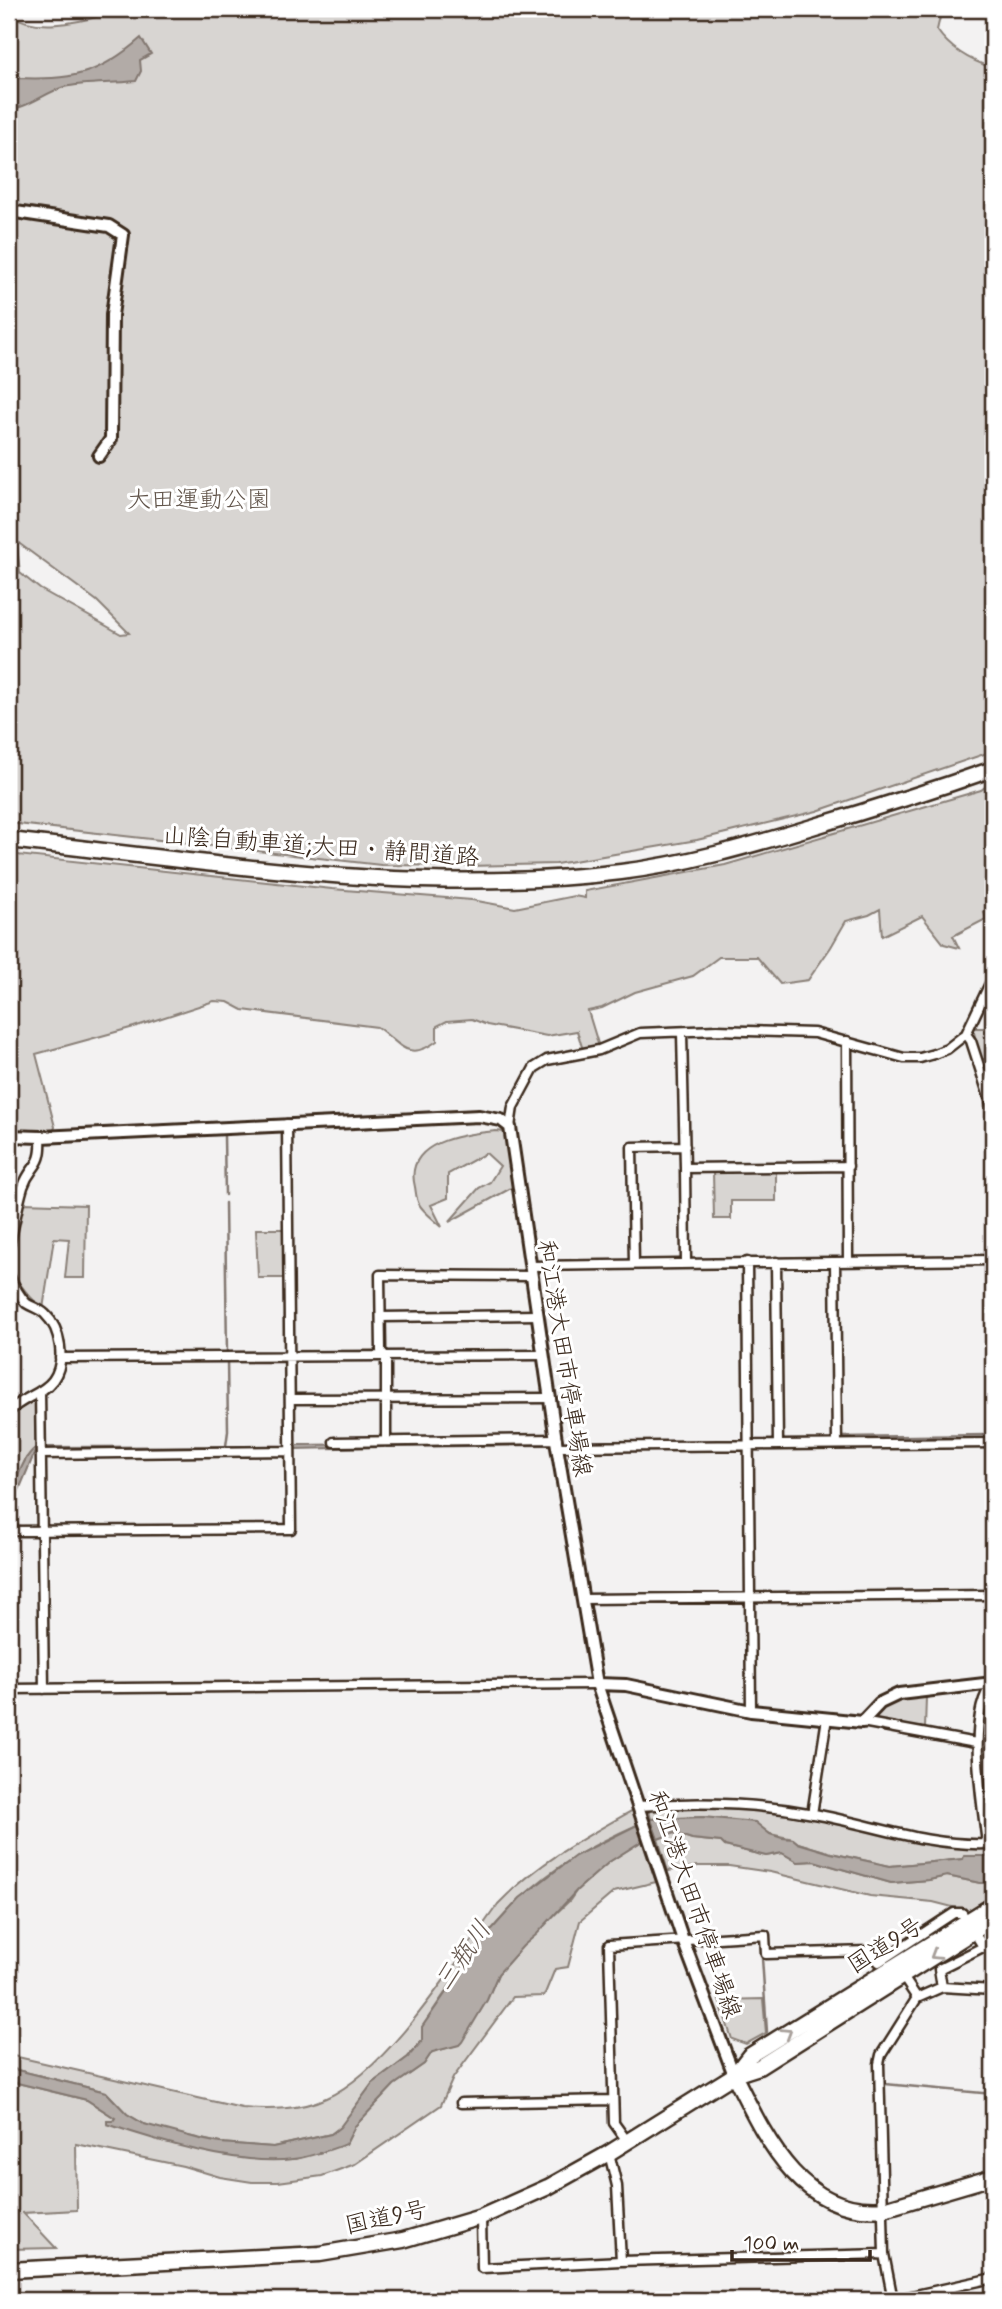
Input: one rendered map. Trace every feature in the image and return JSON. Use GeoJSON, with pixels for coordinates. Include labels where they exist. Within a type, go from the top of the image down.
{"type":"FeatureCollection","features":[{"type":"Feature","properties":{"kind":"highway","name":"山陰自動車道;大田・静間道路"},"geometry":{"type":"LineString","coordinates":[[9,840],[402,880],[551,880],[624,872],[718,853],[849,816],[993,769]]}},
{"type":"Feature","properties":{"kind":"highway","name":"国道9号"},"geometry":{"type":"LineString","coordinates":[[9,2270],[320,2254],[403,2240],[481,2217],[548,2187],[609,2153],[734,2075],[749,2056],[900,1970],[970,1926],[993,1905]]}},
{"type":"Feature","properties":{"kind":"highway","name":"国道9号"},"geometry":{"type":"LineString","coordinates":[[970,1926],[993,1919]]}},
{"type":"Feature","properties":{"kind":"highway"},"geometry":{"type":"LineString","coordinates":[[734,2075],[758,2123],[778,2154],[800,2181],[830,2200],[848,2207],[870,2210],[993,2177]]}},
{"type":"Feature","properties":{"kind":"main road"},"geometry":{"type":"LineString","coordinates":[[9,211],[109,226],[123,235],[112,315],[111,439],[99,456]]}},
{"type":"Feature","properties":{"kind":"main road"},"geometry":{"type":"LineString","coordinates":[[9,1136],[41,1137],[479,1116],[501,1120],[510,1127]]}},
{"type":"Feature","properties":{"kind":"main road","name":"和江港大田市停車場線"},"geometry":{"type":"LineString","coordinates":[[510,1127],[557,1443],[597,1684],[683,1940],[734,2075]]}},
{"type":"Feature","properties":{"kind":"main road"},"geometry":{"type":"LineString","coordinates":[[597,1684],[626,1685],[751,1711],[862,1722],[880,1703],[898,1694],[993,1684]]}},
{"type":"Feature","properties":{"kind":"street"},"geometry":{"type":"LineString","coordinates":[[510,1127],[513,1107],[534,1068],[547,1060],[599,1050],[640,1033],[717,1030],[814,1033],[886,1054],[920,1058],[947,1049],[965,1034],[993,977]]}},
{"type":"Feature","properties":{"kind":"street"},"geometry":{"type":"LineString","coordinates":[[682,1033],[686,1263]]}},
{"type":"Feature","properties":{"kind":"street"},"geometry":{"type":"LineString","coordinates":[[965,1034],[971,1041],[992,1106],[993,1159]]}},
{"type":"Feature","properties":{"kind":"street"},"geometry":{"type":"LineString","coordinates":[[848,1041],[848,1262]]}},
{"type":"Feature","properties":{"kind":"street"},"geometry":{"type":"LineString","coordinates":[[9,1531],[291,1529],[287,1124]]}},
{"type":"Feature","properties":{"kind":"street"},"geometry":{"type":"LineString","coordinates":[[9,1247],[24,1185],[40,1161],[41,1137]]}},
{"type":"Feature","properties":{"kind":"street"},"geometry":{"type":"LineString","coordinates":[[634,1264],[632,1147],[685,1146]]}},
{"type":"Feature","properties":{"kind":"street"},"geometry":{"type":"LineString","coordinates":[[685,1168],[848,1166]]}},
{"type":"Feature","properties":{"kind":"street"},"geometry":{"type":"LineString","coordinates":[[386,1441],[386,1357],[381,1351],[380,1275],[531,1271],[634,1264],[993,1260]]}},
{"type":"Feature","properties":{"kind":"street"},"geometry":{"type":"LineString","coordinates":[[747,1262],[751,1711]]}},
{"type":"Feature","properties":{"kind":"street"},"geometry":{"type":"LineString","coordinates":[[776,1262],[778,1444]]}},
{"type":"Feature","properties":{"kind":"street"},"geometry":{"type":"LineString","coordinates":[[835,1262],[837,1444]]}},
{"type":"Feature","properties":{"kind":"street"},"geometry":{"type":"LineString","coordinates":[[9,1275],[27,1303],[45,1314],[54,1328],[59,1341],[60,1358],[53,1380],[12,1407],[9,1412]]}},
{"type":"Feature","properties":{"kind":"street"},"geometry":{"type":"LineString","coordinates":[[381,1317],[538,1315]]}},
{"type":"Feature","properties":{"kind":"street"},"geometry":{"type":"LineString","coordinates":[[60,1358],[544,1355]]}},
{"type":"Feature","properties":{"kind":"street"},"geometry":{"type":"LineString","coordinates":[[40,1391],[44,1689]]}},
{"type":"Feature","properties":{"kind":"street"},"geometry":{"type":"LineString","coordinates":[[293,1399],[551,1398]]}},
{"type":"Feature","properties":{"kind":"street"},"geometry":{"type":"LineString","coordinates":[[334,1442],[993,1443]]}},
{"type":"Feature","properties":{"kind":"street"},"geometry":{"type":"LineString","coordinates":[[41,1454],[290,1451]]}},
{"type":"Feature","properties":{"kind":"street"},"geometry":{"type":"LineString","coordinates":[[582,1599],[993,1595]]}},
{"type":"Feature","properties":{"kind":"street"},"geometry":{"type":"LineString","coordinates":[[9,1689],[597,1684]]}},
{"type":"Feature","properties":{"kind":"street"},"geometry":{"type":"LineString","coordinates":[[640,1809],[723,1802],[812,1814],[930,1842],[957,1845],[990,1843],[976,1743],[982,1707],[993,1684]]}},
{"type":"Feature","properties":{"kind":"street"},"geometry":{"type":"LineString","coordinates":[[812,1814],[827,1718]]}},
{"type":"Feature","properties":{"kind":"street"},"geometry":{"type":"LineString","coordinates":[[862,1722],[976,1743]]}},
{"type":"Feature","properties":{"kind":"street"},"geometry":{"type":"LineString","coordinates":[[627,2141],[614,2123],[609,1945],[765,1935],[766,1954],[869,1951],[879,1962],[954,1913],[962,1913],[984,1948]]}},
{"type":"Feature","properties":{"kind":"street"},"geometry":{"type":"LineString","coordinates":[[942,1987],[939,1969],[993,1942]]}},
{"type":"Feature","properties":{"kind":"street"},"geometry":{"type":"LineString","coordinates":[[900,1970],[916,1998]]}},
{"type":"Feature","properties":{"kind":"street"},"geometry":{"type":"LineString","coordinates":[[993,1990],[942,1987],[916,1998],[885,2046],[879,2064],[884,2254],[893,2300],[993,2278]]}},
{"type":"Feature","properties":{"kind":"street"},"geometry":{"type":"LineString","coordinates":[[461,2103],[613,2100]]}},
{"type":"Feature","properties":{"kind":"street"},"geometry":{"type":"LineString","coordinates":[[609,2153],[617,2186],[621,2261]]}},
{"type":"Feature","properties":{"kind":"street"},"geometry":{"type":"LineString","coordinates":[[481,2217],[482,2268],[621,2261],[884,2254]]}},
{"type":"Feature","properties":{"kind":"green space","name":"大田運動公園"},"geometry":{"type":"Polygon","coordinates":[[[105,9],[946,9],[941,13],[937,30],[942,37],[962,54],[993,68],[993,751],[817,811],[697,840],[556,864],[381,865],[9,823],[9,542],[17,546],[20,573],[40,589],[121,634],[129,633],[97,601],[9,536],[9,14],[31,23],[55,24],[104,15],[105,9]]]}},
{"type":"Feature","properties":{"kind":"green space"},"geometry":{"type":"Polygon","coordinates":[[[993,781],[993,911],[984,912],[986,919],[953,936],[959,948],[944,944],[922,916],[882,936],[880,909],[846,921],[808,980],[780,984],[757,957],[719,957],[693,976],[635,992],[602,1008],[588,1011],[599,1047],[583,1050],[577,1031],[547,1036],[487,1025],[472,1019],[447,1021],[437,1026],[437,1041],[427,1047],[411,1050],[398,1044],[377,1027],[243,1010],[228,1002],[214,1001],[36,1054],[55,1127],[53,1132],[9,1130],[9,854],[332,889],[472,900],[515,908],[574,896],[585,898],[585,891],[725,865],[981,790],[993,781]]]}},
{"type":"Feature","properties":{"kind":"green space"},"geometry":{"type":"Polygon","coordinates":[[[973,1028],[993,1028],[993,1059],[980,1059],[973,1028]]]}},
{"type":"Feature","properties":{"kind":"green space"},"geometry":{"type":"Polygon","coordinates":[[[496,1131],[505,1132],[514,1178],[513,1187],[449,1222],[479,1188],[490,1182],[500,1166],[486,1153],[448,1174],[448,1198],[431,1205],[442,1227],[423,1210],[417,1200],[414,1172],[418,1159],[439,1143],[496,1131]]]}},
{"type":"Feature","properties":{"kind":"green space"},"geometry":{"type":"Polygon","coordinates":[[[713,1171],[776,1171],[776,1201],[731,1201],[731,1219],[714,1219],[713,1171]]]}},
{"type":"Feature","properties":{"kind":"green space"},"geometry":{"type":"Polygon","coordinates":[[[23,1203],[86,1205],[85,1278],[65,1278],[69,1239],[54,1238],[43,1309],[29,1295],[14,1272],[12,1249],[23,1203]]]}},
{"type":"Feature","properties":{"kind":"green space"},"geometry":{"type":"Polygon","coordinates":[[[256,1229],[284,1229],[286,1278],[258,1278],[256,1229]]]}},
{"type":"Feature","properties":{"kind":"green space"},"geometry":{"type":"Polygon","coordinates":[[[37,1399],[37,1447],[26,1458],[9,1501],[9,1421],[18,1410],[37,1399]]]}},
{"type":"Feature","properties":{"kind":"green space"},"geometry":{"type":"Polygon","coordinates":[[[591,1450],[591,1465],[565,1469],[569,1455],[591,1450]]]}},
{"type":"Feature","properties":{"kind":"green space"},"geometry":{"type":"Polygon","coordinates":[[[926,1697],[925,1729],[870,1719],[892,1700],[926,1697]]]}},
{"type":"Feature","properties":{"kind":"green space"},"geometry":{"type":"Polygon","coordinates":[[[735,1806],[794,1813],[941,1846],[993,1845],[993,1856],[965,1856],[964,1859],[890,1866],[831,1853],[759,1828],[703,1817],[651,1819],[648,1807],[735,1806]]]}},
{"type":"Feature","properties":{"kind":"green space"},"geometry":{"type":"Polygon","coordinates":[[[633,1810],[637,1825],[561,1866],[533,1887],[492,1928],[422,2027],[422,2041],[408,2057],[372,2084],[340,2128],[331,2134],[273,2147],[220,2143],[144,2124],[127,2114],[106,2092],[9,2068],[9,2055],[242,2108],[285,2108],[326,2098],[350,2084],[374,2064],[397,2039],[442,1983],[498,1904],[512,1890],[562,1852],[633,1810]]]}},
{"type":"Feature","properties":{"kind":"green space"},"geometry":{"type":"Polygon","coordinates":[[[674,1833],[692,1839],[721,1842],[725,1846],[766,1856],[782,1853],[798,1862],[814,1861],[891,1883],[947,1876],[993,1883],[993,1895],[968,1911],[933,1902],[870,1896],[770,1872],[729,1866],[698,1866],[668,1871],[658,1839],[674,1833]]]}},
{"type":"Feature","properties":{"kind":"green space"},"geometry":{"type":"Polygon","coordinates":[[[642,1841],[656,1882],[614,1892],[580,1921],[568,1967],[555,1969],[544,1996],[513,1997],[453,2078],[441,2105],[355,2164],[322,2176],[278,2182],[252,2182],[76,2144],[77,2210],[23,2213],[56,2248],[9,2249],[9,2081],[87,2100],[115,2118],[113,2121],[107,2121],[296,2159],[346,2144],[355,2126],[394,2085],[424,2064],[432,2052],[458,2045],[487,2000],[498,1974],[523,1945],[609,1862],[642,1841]]]}},
{"type":"Feature","properties":{"kind":"green space"},"geometry":{"type":"Polygon","coordinates":[[[763,1999],[766,2033],[746,2044],[732,2039],[719,2000],[763,1999]]]}},
{"type":"Feature","properties":{"kind":"shaded area"},"geometry":{"type":"Polygon","coordinates":[[[141,38],[151,54],[140,60],[141,71],[136,81],[64,87],[12,109],[10,93],[15,78],[52,78],[83,73],[111,61],[141,38]]]}},
{"type":"Feature","properties":{"kind":"shaded area"},"geometry":{"type":"Polygon","coordinates":[[[548,1442],[549,1445],[387,1447],[387,1444],[548,1442]]]}},
{"type":"Feature","properties":{"kind":"shaded area"},"geometry":{"type":"Polygon","coordinates":[[[383,1444],[383,1447],[294,1449],[293,1445],[383,1444]]]}},
{"type":"Feature","properties":{"kind":"shaded area"},"geometry":{"type":"Polygon","coordinates":[[[287,1446],[285,1450],[42,1451],[43,1447],[287,1446]]]}},
{"type":"Feature","properties":{"kind":"shaded area"},"geometry":{"type":"Polygon","coordinates":[[[37,1447],[9,1514],[11,1498],[22,1467],[37,1447]]]}},
{"type":"Feature","properties":{"kind":"shaded area"},"geometry":{"type":"Polygon","coordinates":[[[703,1817],[755,1822],[770,1834],[782,1838],[793,1839],[831,1853],[890,1866],[963,1859],[964,1856],[993,1856],[993,1883],[947,1876],[891,1883],[814,1861],[798,1862],[782,1853],[766,1856],[725,1846],[721,1842],[692,1839],[674,1833],[658,1839],[651,1819],[703,1817]]]}},
{"type":"Feature","properties":{"kind":"shaded area"},"geometry":{"type":"Polygon","coordinates":[[[637,1825],[642,1841],[609,1862],[577,1890],[498,1974],[487,2000],[462,2042],[432,2052],[424,2064],[394,2085],[355,2126],[346,2144],[293,2159],[249,2159],[224,2155],[150,2138],[107,2124],[107,2121],[113,2121],[115,2118],[87,2100],[9,2081],[9,2068],[106,2092],[127,2114],[144,2124],[220,2143],[273,2147],[331,2134],[340,2127],[372,2084],[408,2057],[422,2041],[422,2027],[484,1938],[520,1898],[575,1856],[637,1825]]]}},
{"type":"Feature","properties":{"kind":"waterway"},"geometry":{"type":"LineString","coordinates":[[224,1136],[225,1195]]}},
{"type":"Feature","properties":{"kind":"waterway"},"geometry":{"type":"LineString","coordinates":[[225,1203],[227,1354]]}},
{"type":"Feature","properties":{"kind":"waterway"},"geometry":{"type":"LineString","coordinates":[[226,1446],[227,1359]]}},
{"type":"Feature","properties":{"kind":"waterway"},"geometry":{"type":"LineString","coordinates":[[843,1437],[988,1435]]}},
{"type":"Feature","properties":{"kind":"waterway"},"geometry":{"type":"LineString","coordinates":[[762,1958],[767,2032]]}},
{"type":"Feature","properties":{"kind":"waterway"},"geometry":{"type":"LineString","coordinates":[[885,2084],[993,2094]]}},
{"type":"Feature","properties":{"kind":"water label","name":"三瓶川"},"geometry":{"type":"Point","coordinates":[462,1955]}}]}
